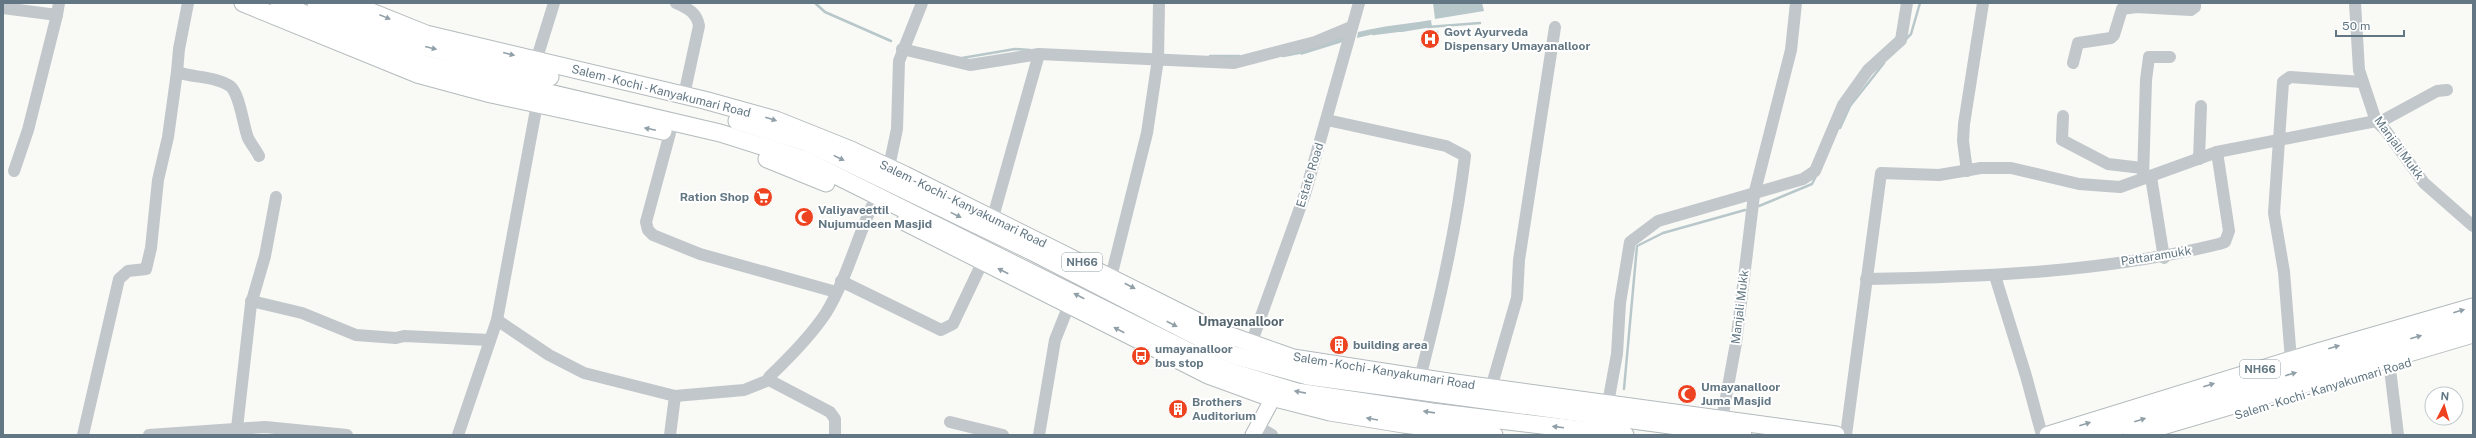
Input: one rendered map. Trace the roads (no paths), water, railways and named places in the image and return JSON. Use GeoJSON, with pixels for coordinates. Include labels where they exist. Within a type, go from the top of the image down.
{"type":"FeatureCollection","features":[{"type":"Feature","properties":{"kind":"highway"},"geometry":{"type":"LineString","coordinates":[[243,3],[418,74],[537,104],[738,148],[818,178],[1208,375],[1273,398],[1330,412],[1388,422],[1474,434],[1494,435]]}},
{"type":"Feature","properties":{"kind":"highway"},"geometry":{"type":"LineString","coordinates":[[279,3],[421,63],[720,133],[803,159],[1228,371],[1297,392],[1432,412],[1624,435]]}},
{"type":"Feature","properties":{"kind":"highway"},"geometry":{"type":"LineString","coordinates":[[316,3],[422,46],[722,116],[808,143],[1032,251],[1233,355],[1308,376],[1743,435]]}},
{"type":"Feature","properties":{"kind":"highway","name":"Salem - Kochi - Kanyakumari Road"},"geometry":{"type":"LineString","coordinates":[[348,3],[426,34],[684,95],[776,120],[888,167],[993,217],[1217,331],[1293,358],[1420,378],[1836,435]]}},
{"type":"Feature","properties":{"kind":"highway","name":"NH66"},"geometry":{"type":"LineString","coordinates":[[2048,435],[2291,360],[2473,307]]}},
{"type":"Feature","properties":{"kind":"highway"},"geometry":{"type":"LineString","coordinates":[[2089,435],[2473,321]]}},
{"type":"Feature","properties":{"kind":"highway"},"geometry":{"type":"LineString","coordinates":[[2132,435],[2473,334]]}},
{"type":"Feature","properties":{"kind":"highway","name":"Salem - Kochi - Kanyakumari Road"},"geometry":{"type":"LineString","coordinates":[[2172,435],[2473,345]]}},
{"type":"Feature","properties":{"kind":"main road"},"geometry":{"type":"LineString","coordinates":[[1255,430],[1273,398]]}},
{"type":"Feature","properties":{"kind":"street"},"geometry":{"type":"LineString","coordinates":[[83,435],[119,279],[128,271],[146,269],[151,248],[159,175],[168,137],[177,72],[178,49],[188,3]]}},
{"type":"Feature","properties":{"kind":"street"},"geometry":{"type":"LineString","coordinates":[[536,61],[554,3]]}},
{"type":"Feature","properties":{"kind":"street"},"geometry":{"type":"LineString","coordinates":[[676,3],[689,8],[698,21],[699,26],[684,95]]}},
{"type":"Feature","properties":{"kind":"street"},"geometry":{"type":"LineString","coordinates":[[888,167],[897,129],[898,73],[902,49],[922,3]]}},
{"type":"Feature","properties":{"kind":"street"},"geometry":{"type":"LineString","coordinates":[[1111,277],[1147,133],[1158,59],[1159,3]]}},
{"type":"Feature","properties":{"kind":"street","name":"Estate Road"},"geometry":{"type":"LineString","coordinates":[[1252,344],[1305,194],[1327,120],[1351,27],[1358,12],[1359,3]]}},
{"type":"Feature","properties":{"kind":"street","name":"Manjali Mukk"},"geometry":{"type":"LineString","coordinates":[[1722,419],[1736,343],[1754,194],[1791,50],[1796,3]]}},
{"type":"Feature","properties":{"kind":"street"},"geometry":{"type":"LineString","coordinates":[[1608,403],[1617,354],[1620,303],[1630,242],[1658,221],[1803,179],[1815,170],[1843,105],[1868,70],[1901,40],[1908,3]]}},
{"type":"Feature","properties":{"kind":"street"},"geometry":{"type":"LineString","coordinates":[[1968,172],[1963,141],[1964,124],[1983,3]]}},
{"type":"Feature","properties":{"kind":"street"},"geometry":{"type":"LineString","coordinates":[[2073,63],[2078,43],[2111,38],[2114,35],[2122,9],[2136,7],[2191,10],[2195,8],[2195,3]]}},
{"type":"Feature","properties":{"kind":"street","name":"Manjali Mukk"},"geometry":{"type":"LineString","coordinates":[[2355,3],[2357,59],[2362,82],[2377,122],[2386,131],[2424,182],[2473,226]]}},
{"type":"Feature","properties":{"kind":"street"},"geometry":{"type":"LineString","coordinates":[[3,8],[58,9],[28,130],[14,171]]}},
{"type":"Feature","properties":{"kind":"street"},"geometry":{"type":"LineString","coordinates":[[902,49],[970,65],[1039,54],[1234,63],[1314,42],[1351,27]]}},
{"type":"Feature","properties":{"kind":"street"},"geometry":{"type":"LineString","coordinates":[[1491,388],[1516,298],[1519,260],[1555,27]]}},
{"type":"Feature","properties":{"kind":"street"},"geometry":{"type":"LineString","coordinates":[[993,217],[1039,54]]}},
{"type":"Feature","properties":{"kind":"street"},"geometry":{"type":"LineString","coordinates":[[2164,258],[2145,175],[2146,80],[2149,57],[2170,57]]}},
{"type":"Feature","properties":{"kind":"street"},"geometry":{"type":"LineString","coordinates":[[177,72],[190,76],[210,78],[230,87],[235,94],[248,139],[259,156]]}},
{"type":"Feature","properties":{"kind":"street"},"geometry":{"type":"LineString","coordinates":[[2291,360],[2284,272],[2274,213],[2283,82],[2290,77],[2362,82]]}},
{"type":"Feature","properties":{"kind":"street"},"geometry":{"type":"LineString","coordinates":[[1846,435],[1881,173],[1939,175],[1968,172],[1981,168],[2011,168],[2079,184],[2120,188],[2145,175],[2217,152],[2278,142],[2377,122],[2437,91],[2447,90]]}},
{"type":"Feature","properties":{"kind":"street"},"geometry":{"type":"LineString","coordinates":[[458,435],[497,320],[537,104]]}},
{"type":"Feature","properties":{"kind":"street"},"geometry":{"type":"LineString","coordinates":[[2199,159],[2201,106]]}},
{"type":"Feature","properties":{"kind":"street"},"geometry":{"type":"LineString","coordinates":[[2063,116],[2062,140],[2108,164],[2145,175]]}},
{"type":"Feature","properties":{"kind":"street"},"geometry":{"type":"LineString","coordinates":[[1327,120],[1446,146],[1465,156],[1460,201],[1448,263],[1420,378]]}},
{"type":"Feature","properties":{"kind":"street"},"geometry":{"type":"LineString","coordinates":[[670,133],[646,222],[648,230],[653,235],[700,254],[836,292]]}},
{"type":"Feature","properties":{"kind":"street","name":"Pattaramukk"},"geometry":{"type":"LineString","coordinates":[[1866,279],[1995,276],[2164,258],[2219,244],[2228,237],[2217,152]]}},
{"type":"Feature","properties":{"kind":"street"},"geometry":{"type":"LineString","coordinates":[[237,428],[252,301],[265,256],[276,197]]}},
{"type":"Feature","properties":{"kind":"street"},"geometry":{"type":"LineString","coordinates":[[769,380],[768,377],[806,340],[826,312],[842,281],[872,206]]}},
{"type":"Feature","properties":{"kind":"street"},"geometry":{"type":"LineString","coordinates":[[842,281],[941,330],[953,324],[983,261]]}},
{"type":"Feature","properties":{"kind":"street"},"geometry":{"type":"LineString","coordinates":[[1995,276],[2026,376],[2042,435]]}},
{"type":"Feature","properties":{"kind":"street"},"geometry":{"type":"LineString","coordinates":[[252,301],[302,313],[356,335],[396,338],[404,336],[490,340]]}},
{"type":"Feature","properties":{"kind":"street"},"geometry":{"type":"LineString","coordinates":[[1039,435],[1055,340],[1069,305]]}},
{"type":"Feature","properties":{"kind":"street"},"geometry":{"type":"LineString","coordinates":[[497,320],[549,355],[584,373],[675,396],[744,390],[769,380],[830,412],[835,419],[835,435]]}},
{"type":"Feature","properties":{"kind":"street"},"geometry":{"type":"LineString","coordinates":[[2390,369],[2398,435]]}},
{"type":"Feature","properties":{"kind":"street"},"geometry":{"type":"LineString","coordinates":[[670,435],[675,396]]}},
{"type":"Feature","properties":{"kind":"street"},"geometry":{"type":"LineString","coordinates":[[950,422],[1003,435]]}},
{"type":"Feature","properties":{"kind":"street"},"geometry":{"type":"LineString","coordinates":[[149,435],[265,427],[347,435]]}},
{"type":"Feature","properties":{"kind":"street"},"geometry":{"type":"LineString","coordinates":[[1255,430],[1272,435]]}},
{"type":"Feature","properties":{"kind":"waterway"},"geometry":{"type":"LineString","coordinates":[[815,3],[825,12],[891,41]]}},
{"type":"Feature","properties":{"kind":"waterway"},"geometry":{"type":"LineString","coordinates":[[1906,39],[1911,34],[1920,3]]}},
{"type":"Feature","properties":{"kind":"waterway"},"geometry":{"type":"LineString","coordinates":[[1428,27],[1480,23]]}},
{"type":"Feature","properties":{"kind":"waterway"},"geometry":{"type":"LineString","coordinates":[[1373,34],[1397,31]]}},
{"type":"Feature","properties":{"kind":"waterway"},"geometry":{"type":"LineString","coordinates":[[962,58],[1015,49],[1030,50]]}},
{"type":"Feature","properties":{"kind":"waterway"},"geometry":{"type":"LineString","coordinates":[[1283,56],[1304,52]]}},
{"type":"Feature","properties":{"kind":"waterway"},"geometry":{"type":"LineString","coordinates":[[1210,56],[1239,56]]}},
{"type":"Feature","properties":{"kind":"waterway"},"geometry":{"type":"LineString","coordinates":[[1840,128],[1850,106],[1884,63]]}},
{"type":"Feature","properties":{"kind":"waterway"},"geometry":{"type":"LineString","coordinates":[[1759,206],[1812,184],[1816,176]]}},
{"type":"Feature","properties":{"kind":"waterway"},"geometry":{"type":"LineString","coordinates":[[1624,389],[1637,246],[1663,233],[1745,210]]}},
{"type":"Feature","properties":{"kind":"place","name":"Govt Ayurveda Dispensary Umayanalloor"},"geometry":{"type":"Point","coordinates":[1430,39]}},
{"type":"Feature","properties":{"kind":"place","name":"Ration Shop"},"geometry":{"type":"Point","coordinates":[763,197]}},
{"type":"Feature","properties":{"kind":"place","name":"Valiyaveettil Nujumudeen Masjid"},"geometry":{"type":"Point","coordinates":[804,217]}},
{"type":"Feature","properties":{"kind":"place","name":"building area"},"geometry":{"type":"Point","coordinates":[1339,345]}},
{"type":"Feature","properties":{"kind":"place","name":"umayanalloor bus stop"},"geometry":{"type":"Point","coordinates":[1141,356]}},
{"type":"Feature","properties":{"kind":"place","name":"Umayanalloor Juma Masjid"},"geometry":{"type":"Point","coordinates":[1687,394]}},
{"type":"Feature","properties":{"kind":"place","name":"Brothers Auditorium"},"geometry":{"type":"Point","coordinates":[1178,409]}},
{"type":"Feature","properties":{"kind":"district","name":"Umayanalloor"},"geometry":{"type":"Point","coordinates":[1241,321]}}]}
